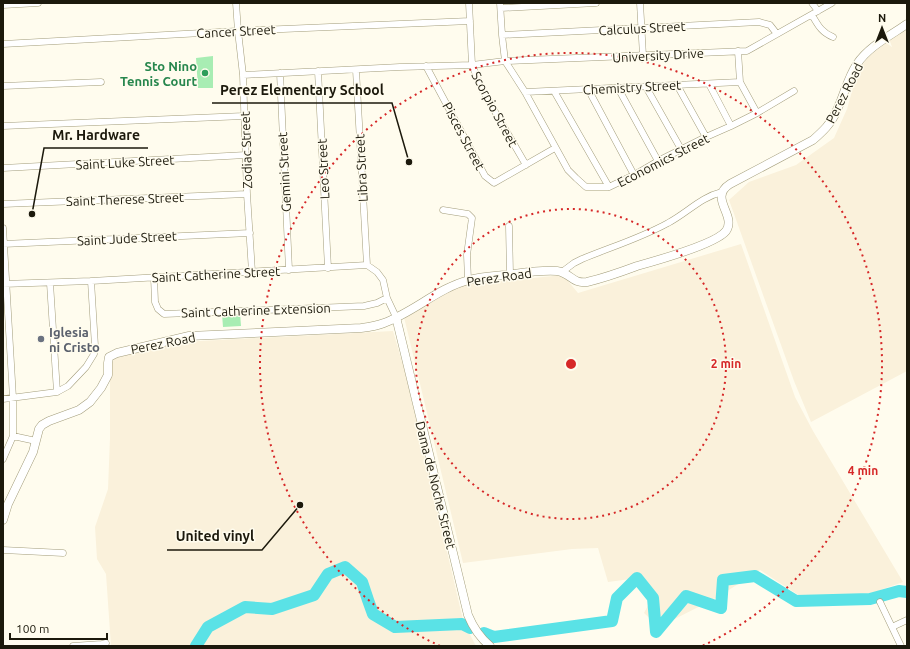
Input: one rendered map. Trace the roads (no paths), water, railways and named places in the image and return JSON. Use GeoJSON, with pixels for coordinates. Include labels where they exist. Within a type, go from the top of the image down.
{"type":"FeatureCollection","features":[{"type":"Feature","properties":{"kind":"street"},"geometry":{"type":"LineString","coordinates":[[3,5],[38,3]]}},
{"type":"Feature","properties":{"kind":"street","name":"Zodiac Street"},"geometry":{"type":"LineString","coordinates":[[236,3],[243,75],[247,194],[252,272]]}},
{"type":"Feature","properties":{"kind":"street","name":"Scorpio Street"},"geometry":{"type":"LineString","coordinates":[[469,3],[472,65],[483,91],[526,165]]}},
{"type":"Feature","properties":{"kind":"street"},"geometry":{"type":"LineString","coordinates":[[501,5],[596,3]]}},
{"type":"Feature","properties":{"kind":"street"},"geometry":{"type":"LineString","coordinates":[[640,3],[643,56]]}},
{"type":"Feature","properties":{"kind":"street"},"geometry":{"type":"LineString","coordinates":[[812,3],[822,31],[833,37]]}},
{"type":"Feature","properties":{"kind":"street","name":"University Drive"},"geometry":{"type":"LineString","coordinates":[[243,75],[472,65],[505,61],[643,56],[747,50],[832,3]]}},
{"type":"Feature","properties":{"kind":"street","name":"Economics Street"},"geometry":{"type":"LineString","coordinates":[[501,5],[505,61],[525,92],[568,170],[586,187],[610,187],[681,149],[757,113],[794,91]]}},
{"type":"Feature","properties":{"kind":"street","name":"Cancer Street"},"geometry":{"type":"LineString","coordinates":[[3,44],[238,31],[470,21]]}},
{"type":"Feature","properties":{"kind":"street","name":"Calculus Street"},"geometry":{"type":"LineString","coordinates":[[502,35],[759,22],[770,25],[777,34]]}},
{"type":"Feature","properties":{"kind":"street","name":"Perez Road"},"geometry":{"type":"LineString","coordinates":[[3,520],[8,504],[33,452],[39,429],[42,425],[79,410],[90,402],[101,388],[108,375],[109,357],[117,353],[189,336],[361,328],[385,323],[445,290],[468,280],[488,276],[547,271],[562,272],[577,282],[582,283],[690,250],[716,238],[726,230],[728,225],[722,192],[726,186],[812,140],[823,132],[836,113],[851,74],[858,63],[871,49],[907,24]]}},
{"type":"Feature","properties":{"kind":"street"},"geometry":{"type":"LineString","coordinates":[[738,51],[740,82],[757,113]]}},
{"type":"Feature","properties":{"kind":"street","name":"Pisces Street"},"geometry":{"type":"LineString","coordinates":[[426,66],[485,176],[494,183],[555,148]]}},
{"type":"Feature","properties":{"kind":"street","name":"Libra Street"},"geometry":{"type":"LineString","coordinates":[[356,70],[367,266]]}},
{"type":"Feature","properties":{"kind":"street","name":"Leo Street"},"geometry":{"type":"LineString","coordinates":[[318,71],[328,268]]}},
{"type":"Feature","properties":{"kind":"street","name":"Gemini Street"},"geometry":{"type":"LineString","coordinates":[[280,73],[289,270]]}},
{"type":"Feature","properties":{"kind":"street"},"geometry":{"type":"LineString","coordinates":[[3,86],[101,82]]}},
{"type":"Feature","properties":{"kind":"street","name":"Chemistry Street"},"geometry":{"type":"LineString","coordinates":[[525,92],[740,82]]}},
{"type":"Feature","properties":{"kind":"street"},"geometry":{"type":"LineString","coordinates":[[709,84],[731,126]]}},
{"type":"Feature","properties":{"kind":"street"},"geometry":{"type":"LineString","coordinates":[[677,85],[706,137]]}},
{"type":"Feature","properties":{"kind":"street"},"geometry":{"type":"LineString","coordinates":[[646,86],[681,149]]}},
{"type":"Feature","properties":{"kind":"street"},"geometry":{"type":"LineString","coordinates":[[618,88],[658,161]]}},
{"type":"Feature","properties":{"kind":"street"},"geometry":{"type":"LineString","coordinates":[[588,89],[634,175]]}},
{"type":"Feature","properties":{"kind":"street"},"geometry":{"type":"LineString","coordinates":[[554,91],[610,187]]}},
{"type":"Feature","properties":{"kind":"street"},"geometry":{"type":"LineString","coordinates":[[3,126],[244,116]]}},
{"type":"Feature","properties":{"kind":"street","name":"Saint Luke Street"},"geometry":{"type":"LineString","coordinates":[[3,168],[246,156]]}},
{"type":"Feature","properties":{"kind":"street"},"geometry":{"type":"LineString","coordinates":[[562,272],[582,259],[665,225],[679,217],[705,198],[722,192]]}},
{"type":"Feature","properties":{"kind":"street","name":"Saint Therese Street"},"geometry":{"type":"LineString","coordinates":[[3,204],[247,194]]}},
{"type":"Feature","properties":{"kind":"street"},"geometry":{"type":"LineString","coordinates":[[443,210],[468,214],[472,218],[467,254],[468,280]]}},
{"type":"Feature","properties":{"kind":"street"},"geometry":{"type":"LineString","coordinates":[[509,226],[510,274]]}},
{"type":"Feature","properties":{"kind":"street"},"geometry":{"type":"LineString","coordinates":[[3,228],[5,320],[13,398],[13,436],[3,459]]}},
{"type":"Feature","properties":{"kind":"street","name":"Saint Jude Street"},"geometry":{"type":"LineString","coordinates":[[4,244],[250,233]]}},
{"type":"Feature","properties":{"kind":"street"},"geometry":{"type":"LineString","coordinates":[[367,266],[377,272],[383,280],[387,298],[396,317]]}},
{"type":"Feature","properties":{"kind":"street","name":"Saint Catherine Street"},"geometry":{"type":"LineString","coordinates":[[4,284],[91,281],[367,266]]}},
{"type":"Feature","properties":{"kind":"street","name":"Saint Catherine Extension"},"geometry":{"type":"LineString","coordinates":[[154,277],[155,302],[164,314],[364,306],[377,303],[387,298]]}},
{"type":"Feature","properties":{"kind":"street"},"geometry":{"type":"LineString","coordinates":[[3,399],[57,392],[68,386],[82,373],[94,354],[95,346],[91,281]]}},
{"type":"Feature","properties":{"kind":"street"},"geometry":{"type":"LineString","coordinates":[[50,283],[57,392]]}},
{"type":"Feature","properties":{"kind":"street","name":"Dama de Noche Street"},"geometry":{"type":"LineString","coordinates":[[396,317],[468,614],[477,633],[490,646]]}},
{"type":"Feature","properties":{"kind":"street"},"geometry":{"type":"LineString","coordinates":[[13,436],[36,441]]}},
{"type":"Feature","properties":{"kind":"street"},"geometry":{"type":"LineString","coordinates":[[3,550],[63,553]]}},
{"type":"Feature","properties":{"kind":"street"},"geometry":{"type":"LineString","coordinates":[[880,602],[901,646]]}},
{"type":"Feature","properties":{"kind":"street"},"geometry":{"type":"LineString","coordinates":[[892,627],[907,620]]}},
{"type":"Feature","properties":{"kind":"street"},"geometry":{"type":"LineString","coordinates":[[73,646],[106,643]]}},
{"type":"Feature","properties":{"kind":"waterway"},"geometry":{"type":"LineString","coordinates":[[196,646],[208,627],[245,607],[272,609],[314,595],[328,574],[345,567],[362,582],[373,614],[395,627],[462,624],[470,628]]}},
{"type":"Feature","properties":{"kind":"waterway"},"geometry":{"type":"LineString","coordinates":[[484,633],[494,637],[612,621],[617,598],[637,578],[653,598],[656,632],[686,596],[721,608],[723,580],[755,576],[796,601],[870,599],[899,591],[907,592]]}},
{"type":"Feature","properties":{"kind":"place","name":"Sto Nino Tennis Court"},"geometry":{"type":"Point","coordinates":[205,73]}},
{"type":"Feature","properties":{"kind":"place","name":"Perez Elementary School"},"geometry":{"type":"Point","coordinates":[409,162]}},
{"type":"Feature","properties":{"kind":"place","name":"Mr. Hardware"},"geometry":{"type":"Point","coordinates":[32,214]}},
{"type":"Feature","properties":{"kind":"place","name":"Iglesia ni Cristo"},"geometry":{"type":"Point","coordinates":[41,339]}},
{"type":"Feature","properties":{"kind":"place","name":"United vinyl"},"geometry":{"type":"Point","coordinates":[300,505]}}]}
